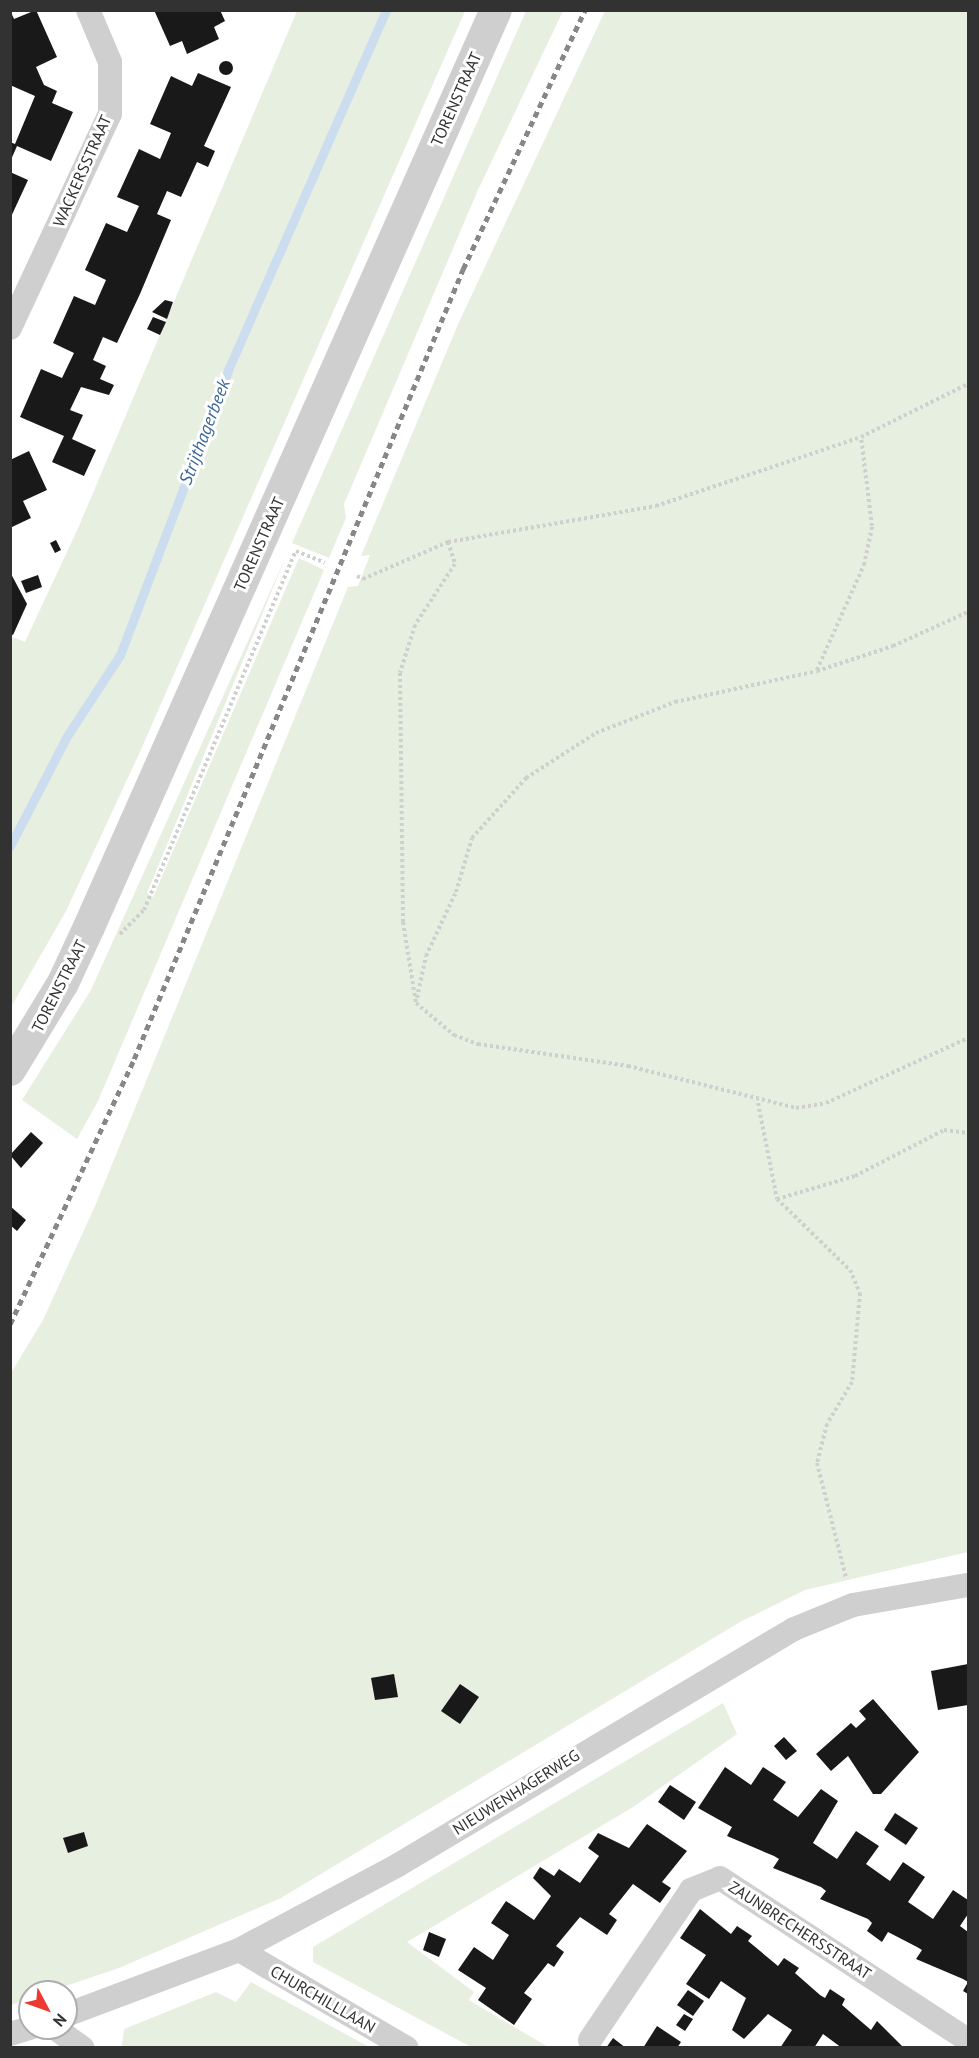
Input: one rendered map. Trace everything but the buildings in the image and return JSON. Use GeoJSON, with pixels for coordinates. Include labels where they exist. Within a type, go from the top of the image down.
{"type":"FeatureCollection","features":[{"type":"Feature","properties":{"kind":"street","name":"WACKERSSTRAAT"},"geometry":{"type":"LineString","coordinates":[[10,327],[110,114],[110,62],[88,10]]}},
{"type":"Feature","properties":{"kind":"street","name":"TORENSTRAAT"},"geometry":{"type":"LineString","coordinates":[[10,1070],[85,937],[496,10]]}},
{"type":"Feature","properties":{"kind":"street","name":"NIEUWENHAGERWEG"},"geometry":{"type":"LineString","coordinates":[[78,2010],[239,1950],[398,1865],[733,1661],[854,1605],[969,1585]]}},
{"type":"Feature","properties":{"kind":"street","name":"ZAUNBRECHERSSTRAAT"},"geometry":{"type":"LineString","coordinates":[[590,2040],[691,1890],[720,1878],[969,2040]]}},
{"type":"Feature","properties":{"kind":"street","name":"CHURCHILLLAAN"},"geometry":{"type":"LineString","coordinates":[[239,1950],[407,2048]]}},
{"type":"Feature","properties":{"kind":"path"},"geometry":{"type":"LineString","coordinates":[[357,576],[363,579],[448,542],[656,506],[861,437],[969,384]]}},
{"type":"Feature","properties":{"kind":"path"},"geometry":{"type":"LineString","coordinates":[[817,671],[864,565],[872,526],[861,437]]}},
{"type":"Feature","properties":{"kind":"path"},"geometry":{"type":"LineString","coordinates":[[448,542],[455,564],[415,625],[400,673],[403,922],[416,1003],[454,1035],[478,1044],[628,1066],[758,1102],[796,1108],[826,1103],[969,1038]]}},
{"type":"Feature","properties":{"kind":"path"},"geometry":{"type":"LineString","coordinates":[[110,934],[124,933],[144,910],[297,551],[325,564]]}},
{"type":"Feature","properties":{"kind":"path"},"geometry":{"type":"LineString","coordinates":[[416,1003],[426,956],[456,892],[472,838],[526,778],[596,733],[675,702],[817,671],[893,646],[969,612]]}},
{"type":"Feature","properties":{"kind":"path"},"geometry":{"type":"LineString","coordinates":[[758,1102],[777,1199],[850,1270],[861,1293],[852,1382],[826,1424],[817,1463],[854,1605]]}},
{"type":"Feature","properties":{"kind":"path"},"geometry":{"type":"LineString","coordinates":[[777,1199],[855,1176],[944,1130],[969,1133]]}},
{"type":"Feature","properties":{"kind":"green space"},"geometry":{"type":"Polygon","coordinates":[[[297,11],[465,11],[139,754],[66,911],[11,1007],[11,643],[13,637],[25,642],[79,526],[297,11]]]}},
{"type":"Feature","properties":{"kind":"green space"},"geometry":{"type":"Polygon","coordinates":[[[526,11],[563,11],[478,190],[344,504],[346,518],[329,558],[292,543],[526,11]]]}},
{"type":"Feature","properties":{"kind":"green space"},"geometry":{"type":"Polygon","coordinates":[[[605,11],[968,11],[968,1552],[805,1590],[740,1622],[281,1898],[119,1968],[78,1982],[78,1980],[18,1980],[18,2002],[11,2005],[11,1373],[43,1320],[95,1206],[348,587],[358,586],[370,555],[361,556],[459,322],[605,11]]]}},
{"type":"Feature","properties":{"kind":"green space"},"geometry":{"type":"Polygon","coordinates":[[[287,554],[147,893],[153,897],[299,558],[324,570],[98,1101],[77,1139],[22,1100],[91,990],[287,554]]]}},
{"type":"Feature","properties":{"kind":"green space"},"geometry":{"type":"Polygon","coordinates":[[[723,1703],[737,1734],[633,1807],[407,1942],[474,1992],[469,2000],[548,2047],[471,2047],[313,1962],[313,1947],[723,1703]]]}},
{"type":"Feature","properties":{"kind":"green space"},"geometry":{"type":"Polygon","coordinates":[[[251,1982],[369,2047],[122,2046],[124,2029],[216,1992],[236,2002],[251,1982]]]}},
{"type":"Feature","properties":{"kind":"waterway","name":"Strijthagerbeek"},"geometry":{"type":"LineString","coordinates":[[10,846],[67,736],[120,655],[228,370],[386,10]]}},
{"type":"Feature","properties":{"kind":"railway"},"geometry":{"type":"LineString","coordinates":[[10,1324],[134,1059],[463,269],[585,10]]}}]}
